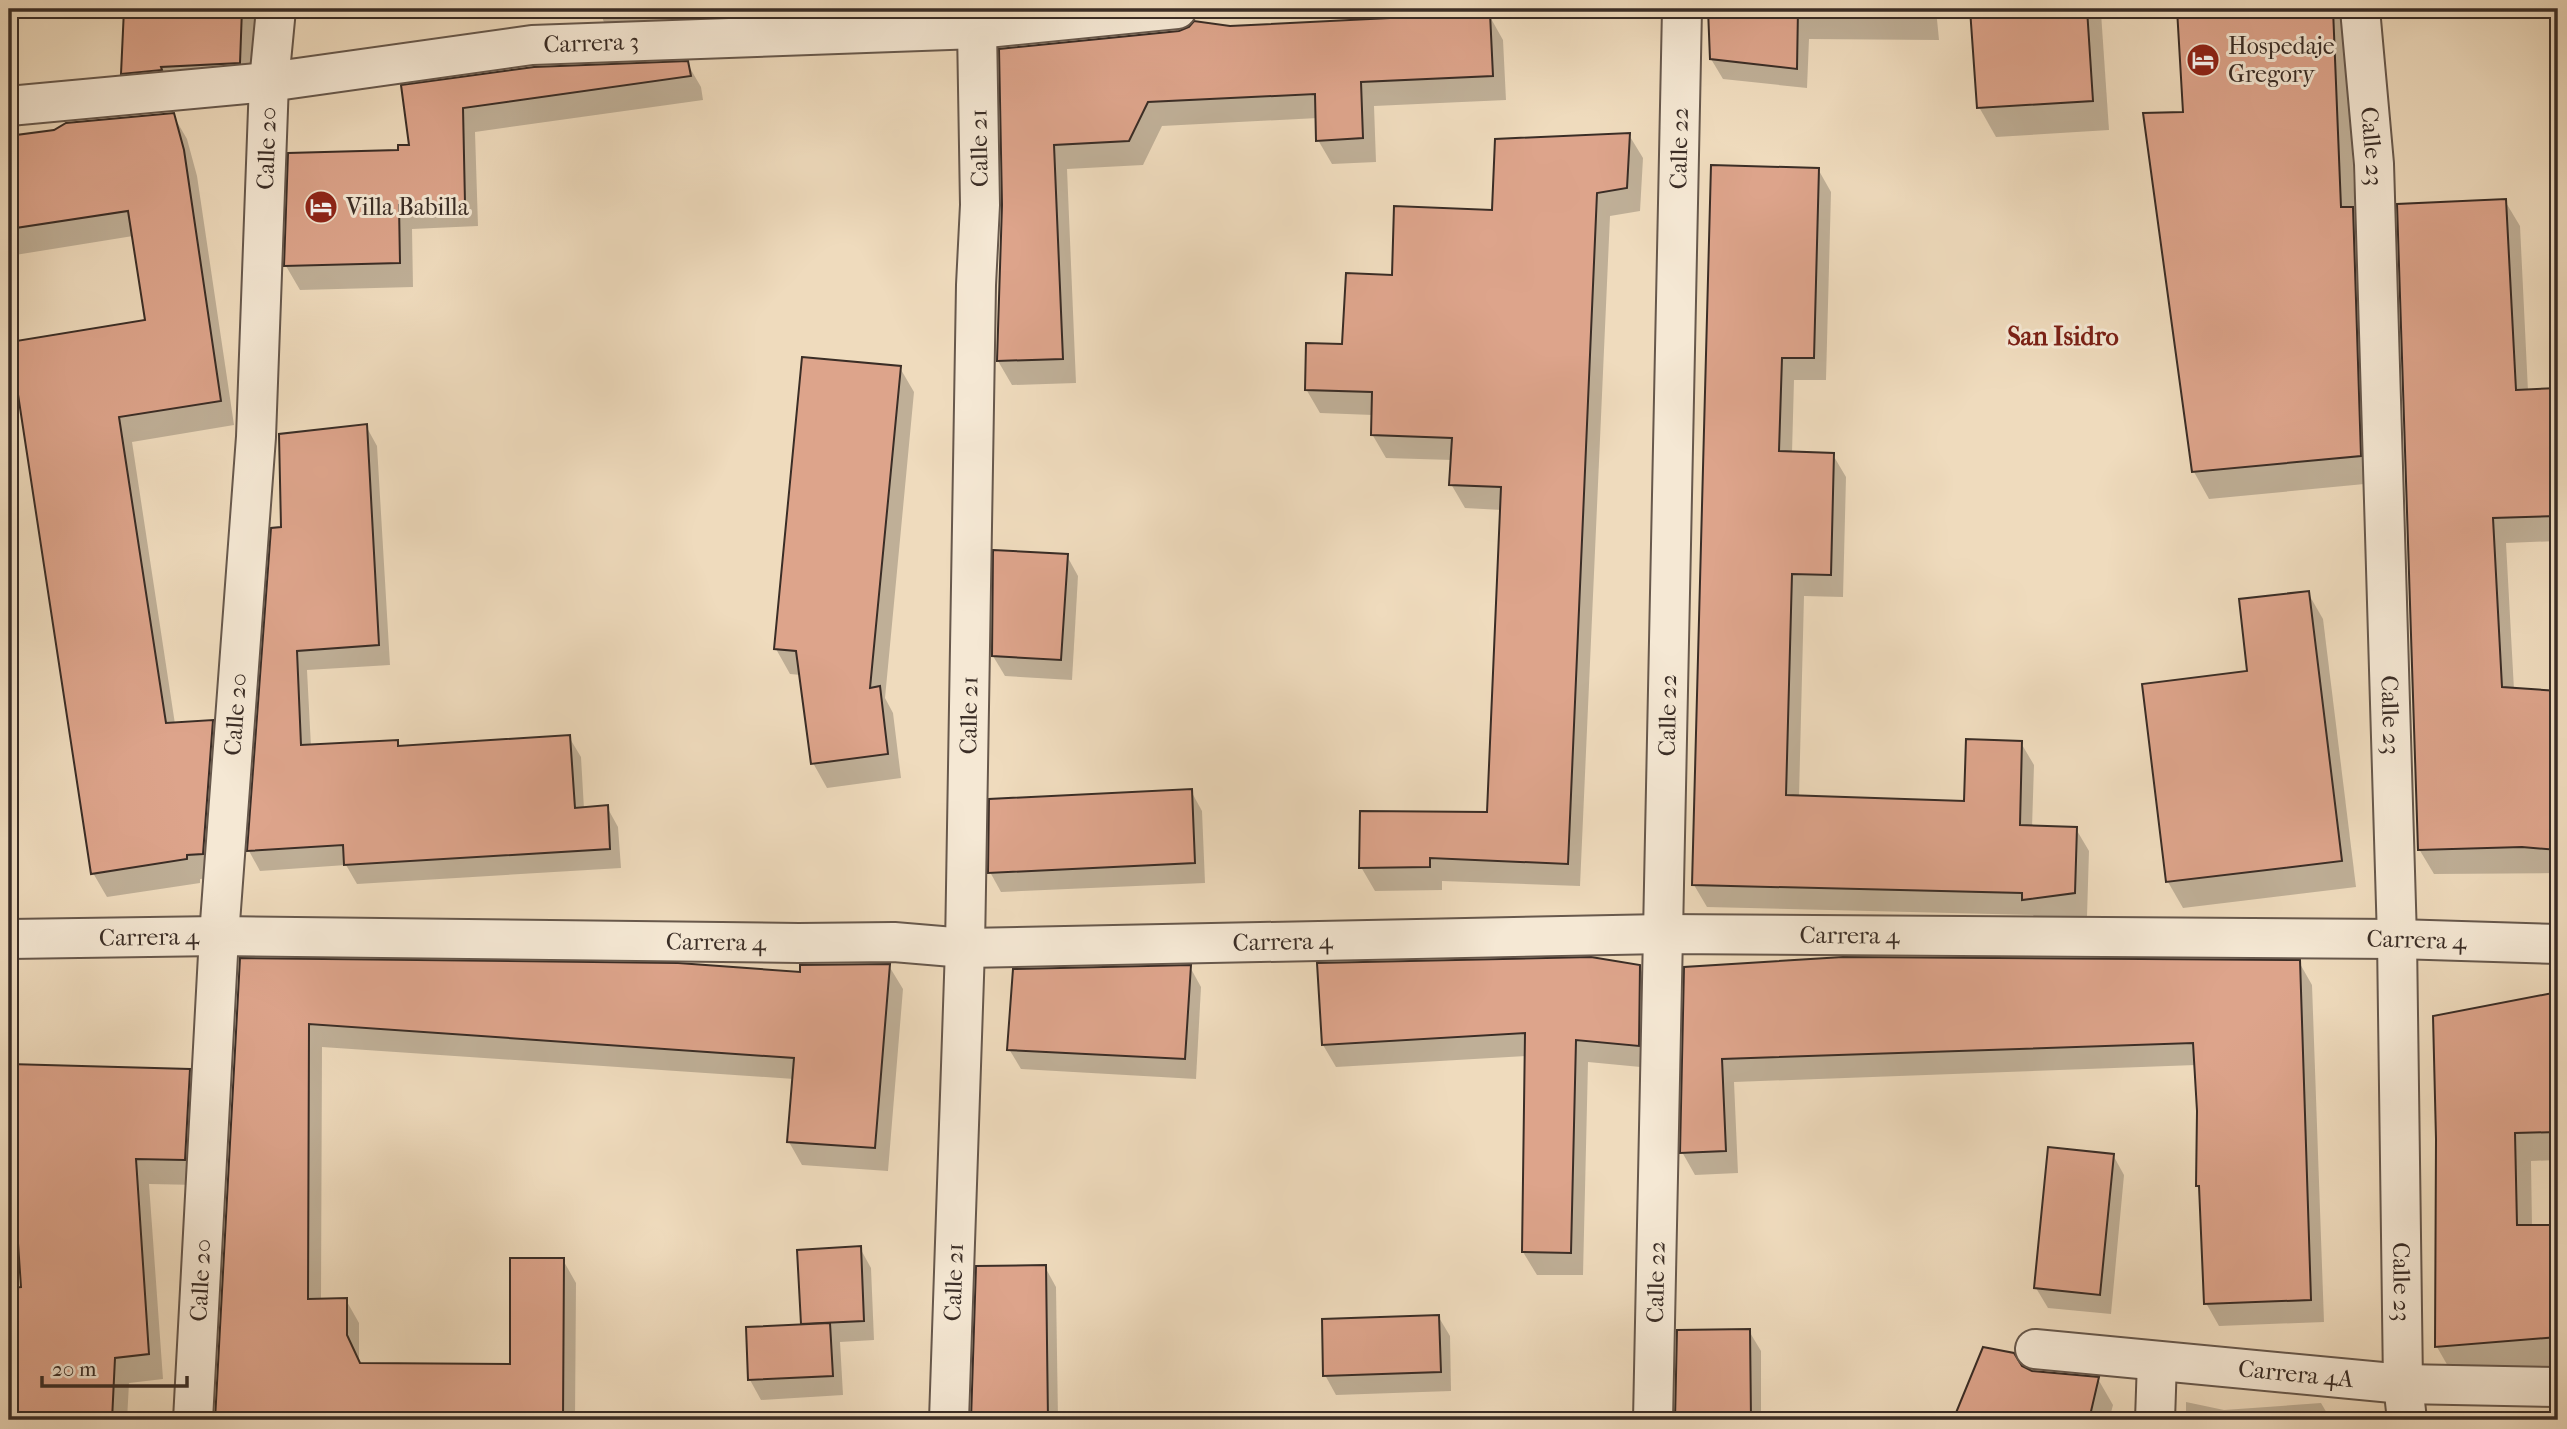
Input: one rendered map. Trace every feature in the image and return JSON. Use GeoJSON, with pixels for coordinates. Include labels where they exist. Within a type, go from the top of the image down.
{"type":"FeatureCollection","features":[{"type":"Feature","properties":{"kind":"street","name":"Calle 20"},"geometry":{"type":"LineString","coordinates":[[192,1420],[219,936],[256,437],[269,82],[276,9]]}},
{"type":"Feature","properties":{"kind":"street","name":"Carrera 3"},"geometry":{"type":"LineString","coordinates":[[9,106],[269,82],[532,45],[1177,9]]}},
{"type":"Feature","properties":{"kind":"street","name":"Calle 22"},"geometry":{"type":"LineString","coordinates":[[1653,1420],[1682,9]]}},
{"type":"Feature","properties":{"kind":"street","name":"Calle 23"},"geometry":{"type":"LineString","coordinates":[[2360,9],[2374,164],[2396,939],[2405,1402]]}},
{"type":"Feature","properties":{"kind":"street","name":"Calle 21"},"geometry":{"type":"LineString","coordinates":[[950,1420],[965,947],[976,285],[980,205],[978,19]]}},
{"type":"Feature","properties":{"kind":"street","name":"Carrera 4"},"geometry":{"type":"LineString","coordinates":[[9,939],[219,936],[894,942],[965,947],[1662,934],[2396,939],[2558,944]]}},
{"type":"Feature","properties":{"kind":"street","name":"Carrera 4A"},"geometry":{"type":"LineString","coordinates":[[2035,1349],[2157,1361],[2405,1402],[2558,1387]]}},
{"type":"Feature","properties":{"kind":"street"},"geometry":{"type":"LineString","coordinates":[[2155,1420],[2157,1361]]}},
{"type":"Feature","properties":{"kind":"building"},"geometry":{"type":"Polygon","coordinates":[[[124,9],[242,9],[240,63],[161,67],[162,70],[121,74],[124,9]]]}},
{"type":"Feature","properties":{"kind":"building"},"geometry":{"type":"Polygon","coordinates":[[[1708,9],[1798,9],[1797,69],[1710,59],[1708,9]]]}},
{"type":"Feature","properties":{"kind":"building"},"geometry":{"type":"Polygon","coordinates":[[[1970,9],[2087,9],[2093,101],[1977,108],[1970,9]]]}},
{"type":"Feature","properties":{"kind":"building"},"geometry":{"type":"Polygon","coordinates":[[[2177,9],[2333,9],[2341,207],[2353,207],[2361,456],[2192,472],[2143,113],[2183,112],[2177,9]]]}},
{"type":"Feature","properties":{"kind":"building"},"geometry":{"type":"Polygon","coordinates":[[[1490,13],[1493,76],[1361,82],[1363,138],[1316,141],[1315,94],[1148,102],[1129,141],[1054,145],[1063,359],[997,361],[1002,205],[999,49],[1179,31],[1189,27],[1194,21],[1230,26],[1490,13]]]}},
{"type":"Feature","properties":{"kind":"building"},"geometry":{"type":"Polygon","coordinates":[[[688,61],[691,76],[463,108],[465,203],[399,205],[400,263],[284,266],[288,153],[398,150],[398,145],[409,145],[401,85],[534,67],[688,61]]]}},
{"type":"Feature","properties":{"kind":"building"},"geometry":{"type":"Polygon","coordinates":[[[174,113],[184,150],[221,401],[119,417],[166,723],[213,720],[203,854],[187,855],[187,859],[91,874],[10,342],[145,320],[128,211],[9,229],[9,136],[54,130],[66,123],[174,113]]]}},
{"type":"Feature","properties":{"kind":"building"},"geometry":{"type":"Polygon","coordinates":[[[1630,133],[1627,188],[1597,193],[1568,864],[1430,858],[1430,867],[1359,868],[1360,811],[1487,812],[1501,487],[1449,485],[1452,438],[1371,435],[1372,392],[1305,390],[1306,343],[1342,344],[1346,273],[1392,275],[1394,206],[1492,210],[1495,139],[1630,133]]]}},
{"type":"Feature","properties":{"kind":"building"},"geometry":{"type":"Polygon","coordinates":[[[1711,165],[1819,168],[1814,358],[1782,358],[1779,451],[1834,453],[1831,575],[1792,574],[1786,795],[1964,801],[1966,739],[2022,741],[2020,825],[2077,827],[2075,893],[2022,900],[2022,893],[1692,885],[1711,165]]]}},
{"type":"Feature","properties":{"kind":"building"},"geometry":{"type":"Polygon","coordinates":[[[2506,199],[2516,390],[2558,388],[2558,516],[2493,518],[2502,687],[2558,691],[2558,850],[2522,847],[2418,850],[2397,204],[2506,199]]]}},
{"type":"Feature","properties":{"kind":"building"},"geometry":{"type":"Polygon","coordinates":[[[802,357],[901,366],[870,688],[880,686],[888,754],[811,764],[796,651],[774,649],[802,357]]]}},
{"type":"Feature","properties":{"kind":"building"},"geometry":{"type":"Polygon","coordinates":[[[367,424],[379,645],[297,651],[301,745],[398,740],[398,746],[570,735],[575,808],[608,805],[610,849],[344,865],[343,845],[247,851],[271,528],[281,527],[279,434],[367,424]]]}},
{"type":"Feature","properties":{"kind":"building"},"geometry":{"type":"Polygon","coordinates":[[[993,550],[1068,554],[1061,660],[992,656],[993,550]]]}},
{"type":"Feature","properties":{"kind":"building"},"geometry":{"type":"Polygon","coordinates":[[[2309,591],[2342,861],[2166,882],[2142,684],[2247,671],[2239,599],[2309,591]]]}},
{"type":"Feature","properties":{"kind":"building"},"geometry":{"type":"Polygon","coordinates":[[[1192,789],[1195,863],[988,873],[989,799],[1192,789]]]}},
{"type":"Feature","properties":{"kind":"building"},"geometry":{"type":"Polygon","coordinates":[[[1591,957],[1640,965],[1639,1046],[1576,1040],[1571,1253],[1522,1252],[1525,1033],[1322,1045],[1317,963],[1591,957]]]}},
{"type":"Feature","properties":{"kind":"building"},"geometry":{"type":"Polygon","coordinates":[[[1843,957],[2300,960],[2311,1300],[2204,1304],[2199,1186],[2196,1186],[2197,1111],[2193,1043],[1722,1059],[1726,1151],[1680,1153],[1684,967],[1843,957]]]}},
{"type":"Feature","properties":{"kind":"building"},"geometry":{"type":"Polygon","coordinates":[[[240,958],[678,963],[800,972],[800,965],[890,964],[875,1148],[787,1142],[794,1058],[309,1024],[308,1299],[347,1298],[347,1335],[360,1363],[510,1364],[510,1258],[564,1258],[563,1420],[215,1420],[240,958]]]}},
{"type":"Feature","properties":{"kind":"building"},"geometry":{"type":"Polygon","coordinates":[[[1191,965],[1185,1059],[1007,1050],[1013,969],[1191,965]]]}},
{"type":"Feature","properties":{"kind":"building"},"geometry":{"type":"Polygon","coordinates":[[[2558,992],[2558,1132],[2515,1133],[2517,1225],[2558,1225],[2558,1337],[2435,1347],[2436,1139],[2433,1016],[2558,992]]]}},
{"type":"Feature","properties":{"kind":"building"},"geometry":{"type":"Polygon","coordinates":[[[9,1064],[190,1069],[185,1160],[136,1159],[149,1354],[115,1358],[112,1420],[9,1420],[9,1288],[21,1287],[12,1156],[9,1156],[9,1064]]]}},
{"type":"Feature","properties":{"kind":"building"},"geometry":{"type":"Polygon","coordinates":[[[2048,1147],[2114,1154],[2100,1295],[2034,1288],[2048,1147]]]}},
{"type":"Feature","properties":{"kind":"building"},"geometry":{"type":"Polygon","coordinates":[[[861,1246],[864,1321],[801,1324],[797,1250],[861,1246]]]}},
{"type":"Feature","properties":{"kind":"building"},"geometry":{"type":"Polygon","coordinates":[[[1046,1265],[1048,1420],[971,1420],[976,1266],[1046,1265]]]}},
{"type":"Feature","properties":{"kind":"building"},"geometry":{"type":"Polygon","coordinates":[[[1439,1315],[1441,1372],[1323,1376],[1322,1319],[1439,1315]]]}},
{"type":"Feature","properties":{"kind":"building"},"geometry":{"type":"Polygon","coordinates":[[[830,1323],[833,1376],[748,1380],[746,1327],[830,1323]]]}},
{"type":"Feature","properties":{"kind":"building"},"geometry":{"type":"Polygon","coordinates":[[[1750,1329],[1751,1420],[1675,1420],[1677,1330],[1750,1329]]]}},
{"type":"Feature","properties":{"kind":"building"},"geometry":{"type":"Polygon","coordinates":[[[1983,1347],[2014,1353],[2022,1366],[2032,1371],[2099,1377],[2089,1420],[1953,1420],[1983,1347]]]}},
{"type":"Feature","properties":{"kind":"place","name":"Hospedaje Gregory"},"geometry":{"type":"Point","coordinates":[2203,60]}},
{"type":"Feature","properties":{"kind":"place","name":"Villa Babilla"},"geometry":{"type":"Point","coordinates":[321,207]}},
{"type":"Feature","properties":{"kind":"district","name":"San Isidro"},"geometry":{"type":"Point","coordinates":[2063,336]}}]}
